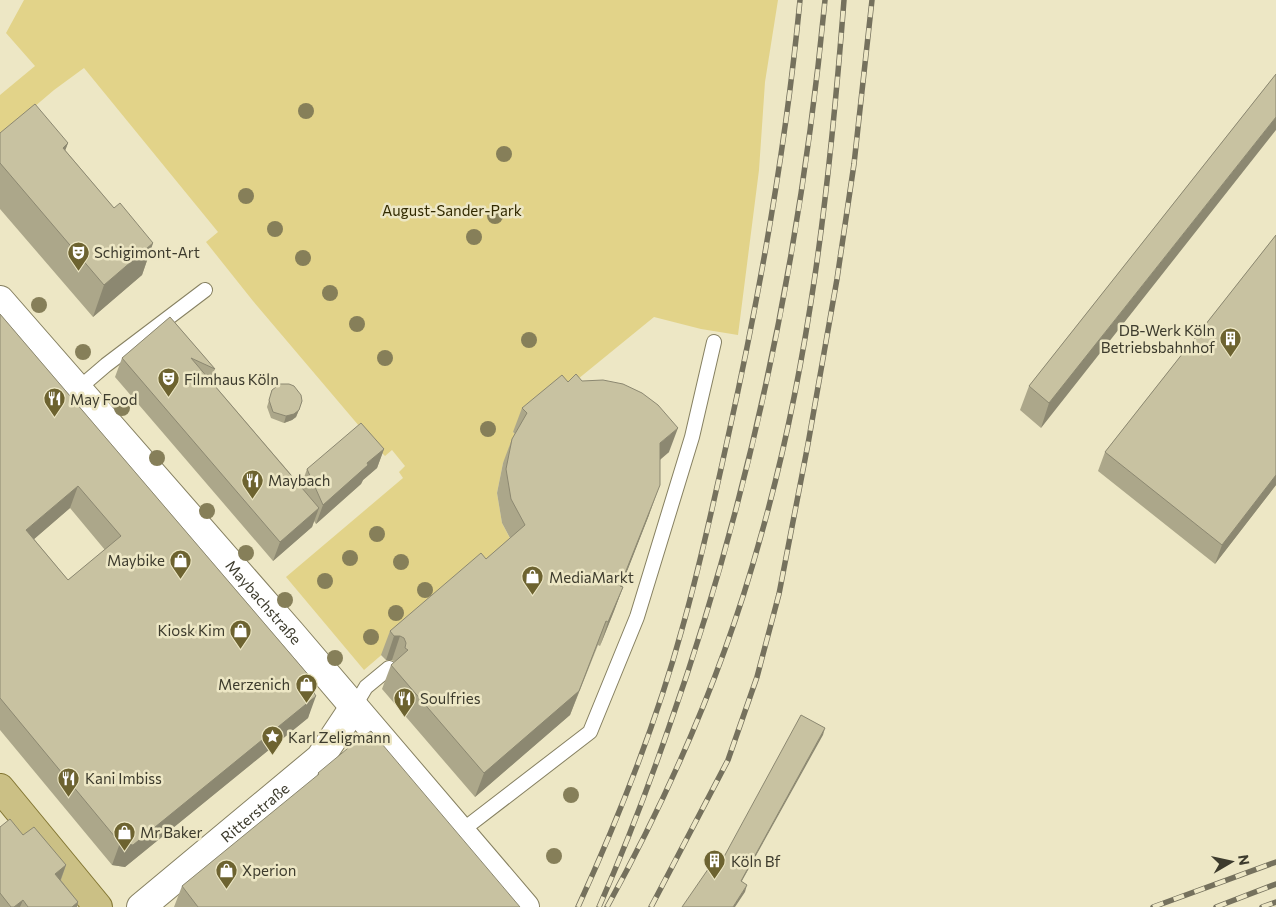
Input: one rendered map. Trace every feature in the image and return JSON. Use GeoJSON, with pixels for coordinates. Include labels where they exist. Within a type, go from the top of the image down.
{"type":"FeatureCollection","features":[{"type":"Feature","properties":{"kind":"main road"},"geometry":{"type":"LineString","coordinates":[[0,788],[98,907]]}},
{"type":"Feature","properties":{"kind":"street","name":"Maybachstraße"},"geometry":{"type":"LineString","coordinates":[[0,300],[525,907]]}},
{"type":"Feature","properties":{"kind":"street","name":"Ritterstraße"},"geometry":{"type":"LineString","coordinates":[[141,907],[320,758],[354,707]]}},
{"type":"Feature","properties":{"kind":"lane"},"geometry":{"type":"LineString","coordinates":[[78,389],[106,365],[205,290]]}},
{"type":"Feature","properties":{"kind":"lane"},"geometry":{"type":"LineString","coordinates":[[460,832],[590,732],[637,617],[692,437],[714,342]]}},
{"type":"Feature","properties":{"kind":"lane"},"geometry":{"type":"LineString","coordinates":[[354,707],[366,687],[389,668]]}},
{"type":"Feature","properties":{"kind":"green space","name":"August-Sander-Park"},"geometry":{"type":"Polygon","coordinates":[[[24,0],[778,0],[765,82],[759,170],[738,335],[701,329],[654,317],[513,432],[518,437],[503,463],[497,493],[502,523],[516,550],[472,577],[364,670],[286,577],[403,478],[399,472],[405,466],[392,450],[385,456],[382,453],[253,301],[206,242],[218,232],[84,68],[54,90],[0,136],[0,95],[35,66],[6,33],[24,0]]]}},
{"type":"Feature","properties":{"kind":"building"},"geometry":{"type":"Polygon","coordinates":[[[1276,74],[1276,117],[1049,403],[1029,386],[1276,74]]]}},
{"type":"Feature","properties":{"kind":"building"},"geometry":{"type":"Polygon","coordinates":[[[35,104],[68,143],[63,148],[114,208],[120,203],[153,243],[104,285],[0,163],[0,133],[35,104]]]}},
{"type":"Feature","properties":{"kind":"building","name":"DB-Werk Köln Betriebsbahnhof"},"geometry":{"type":"Polygon","coordinates":[[[1276,235],[1276,475],[1222,545],[1105,452],[1276,235]]]}},
{"type":"Feature","properties":{"kind":"building"},"geometry":{"type":"Polygon","coordinates":[[[0,314],[317,685],[312,690],[316,696],[133,845],[120,843],[0,698],[0,314]],[[78,486],[26,530],[68,580],[121,536],[78,486]]]}},
{"type":"Feature","properties":{"kind":"building"},"geometry":{"type":"Polygon","coordinates":[[[170,317],[215,369],[191,358],[319,508],[280,542],[122,358],[170,317]]]}},
{"type":"Feature","properties":{"kind":"building","name":"MediaMarkt"},"geometry":{"type":"Polygon","coordinates":[[[576,374],[582,381],[603,380],[623,384],[642,393],[658,405],[678,428],[660,443],[660,485],[620,586],[623,587],[608,622],[606,621],[579,691],[484,773],[391,665],[408,650],[405,648],[404,638],[394,636],[390,631],[481,553],[486,559],[525,525],[511,499],[506,469],[512,439],[527,413],[522,408],[562,375],[568,382],[576,374]]]}},
{"type":"Feature","properties":{"kind":"building"},"geometry":{"type":"Polygon","coordinates":[[[280,384],[294,386],[301,395],[302,401],[299,410],[294,414],[286,416],[273,412],[269,400],[272,390],[280,384]]]}},
{"type":"Feature","properties":{"kind":"building"},"geometry":{"type":"Polygon","coordinates":[[[361,423],[384,449],[323,505],[307,469],[361,423]]]}},
{"type":"Feature","properties":{"kind":"building"},"geometry":{"type":"Polygon","coordinates":[[[801,715],[825,728],[741,881],[747,885],[733,907],[682,907],[713,862],[719,866],[801,715]]]}},
{"type":"Feature","properties":{"kind":"building"},"geometry":{"type":"Polygon","coordinates":[[[371,731],[520,907],[198,907],[182,886],[371,731]]]}},
{"type":"Feature","properties":{"kind":"building"},"geometry":{"type":"Polygon","coordinates":[[[10,819],[23,835],[34,827],[66,865],[55,874],[78,902],[72,907],[28,907],[23,900],[14,907],[11,907],[0,893],[0,827],[10,819]]]}},
{"type":"Feature","properties":{"kind":"railway"},"geometry":{"type":"LineString","coordinates":[[578,907],[622,805],[661,700],[701,557],[740,383],[771,220],[780,165],[800,0]]}},
{"type":"Feature","properties":{"kind":"railway"},"geometry":{"type":"LineString","coordinates":[[599,907],[644,795],[699,638],[749,459],[787,277],[815,93],[825,0]]}},
{"type":"Feature","properties":{"kind":"railway"},"geometry":{"type":"LineString","coordinates":[[607,907],[653,819],[694,728],[730,634],[760,539],[792,406],[816,272],[832,136],[844,0]]}},
{"type":"Feature","properties":{"kind":"railway"},"geometry":{"type":"LineString","coordinates":[[651,907],[728,760],[757,677],[779,594],[837,279],[854,164],[872,0]]}},
{"type":"Feature","properties":{"kind":"railway"},"geometry":{"type":"LineString","coordinates":[[1153,907],[1276,862]]}},
{"type":"Feature","properties":{"kind":"railway"},"geometry":{"type":"LineString","coordinates":[[1216,907],[1276,884]]}},
{"type":"Feature","properties":{"kind":"railway"},"geometry":{"type":"LineString","coordinates":[[1262,907],[1276,902]]}},
{"type":"Feature","properties":{"kind":"place","name":"Schigimont-Art"},"geometry":{"type":"Point","coordinates":[78,271]}},
{"type":"Feature","properties":{"kind":"place","name":"DB-Werk Köln Betriebsbahnhof"},"geometry":{"type":"Point","coordinates":[1231,358]}},
{"type":"Feature","properties":{"kind":"place","name":"Filmhaus Köln"},"geometry":{"type":"Point","coordinates":[168,398]}},
{"type":"Feature","properties":{"kind":"place","name":"May Food"},"geometry":{"type":"Point","coordinates":[54,418]}},
{"type":"Feature","properties":{"kind":"place","name":"Maybach"},"geometry":{"type":"Point","coordinates":[252,499]}},
{"type":"Feature","properties":{"kind":"place","name":"Maybike"},"geometry":{"type":"Point","coordinates":[181,579]}},
{"type":"Feature","properties":{"kind":"place","name":"MediaMarkt"},"geometry":{"type":"Point","coordinates":[533,596]}},
{"type":"Feature","properties":{"kind":"place","name":"Kiosk Kim"},"geometry":{"type":"Point","coordinates":[241,649]}},
{"type":"Feature","properties":{"kind":"place","name":"Merzenich"},"geometry":{"type":"Point","coordinates":[306,703]}},
{"type":"Feature","properties":{"kind":"place","name":"Soulfries"},"geometry":{"type":"Point","coordinates":[404,717]}},
{"type":"Feature","properties":{"kind":"place","name":"Karl Zeligmann"},"geometry":{"type":"Point","coordinates":[272,756]}},
{"type":"Feature","properties":{"kind":"place","name":"Kani Imbiss"},"geometry":{"type":"Point","coordinates":[69,797]}},
{"type":"Feature","properties":{"kind":"place","name":"Mr Baker"},"geometry":{"type":"Point","coordinates":[124,851]}},
{"type":"Feature","properties":{"kind":"place","name":"Köln Bf"},"geometry":{"type":"Point","coordinates":[715,880]}},
{"type":"Feature","properties":{"kind":"place","name":"Xperion"},"geometry":{"type":"Point","coordinates":[226,889]}}]}
